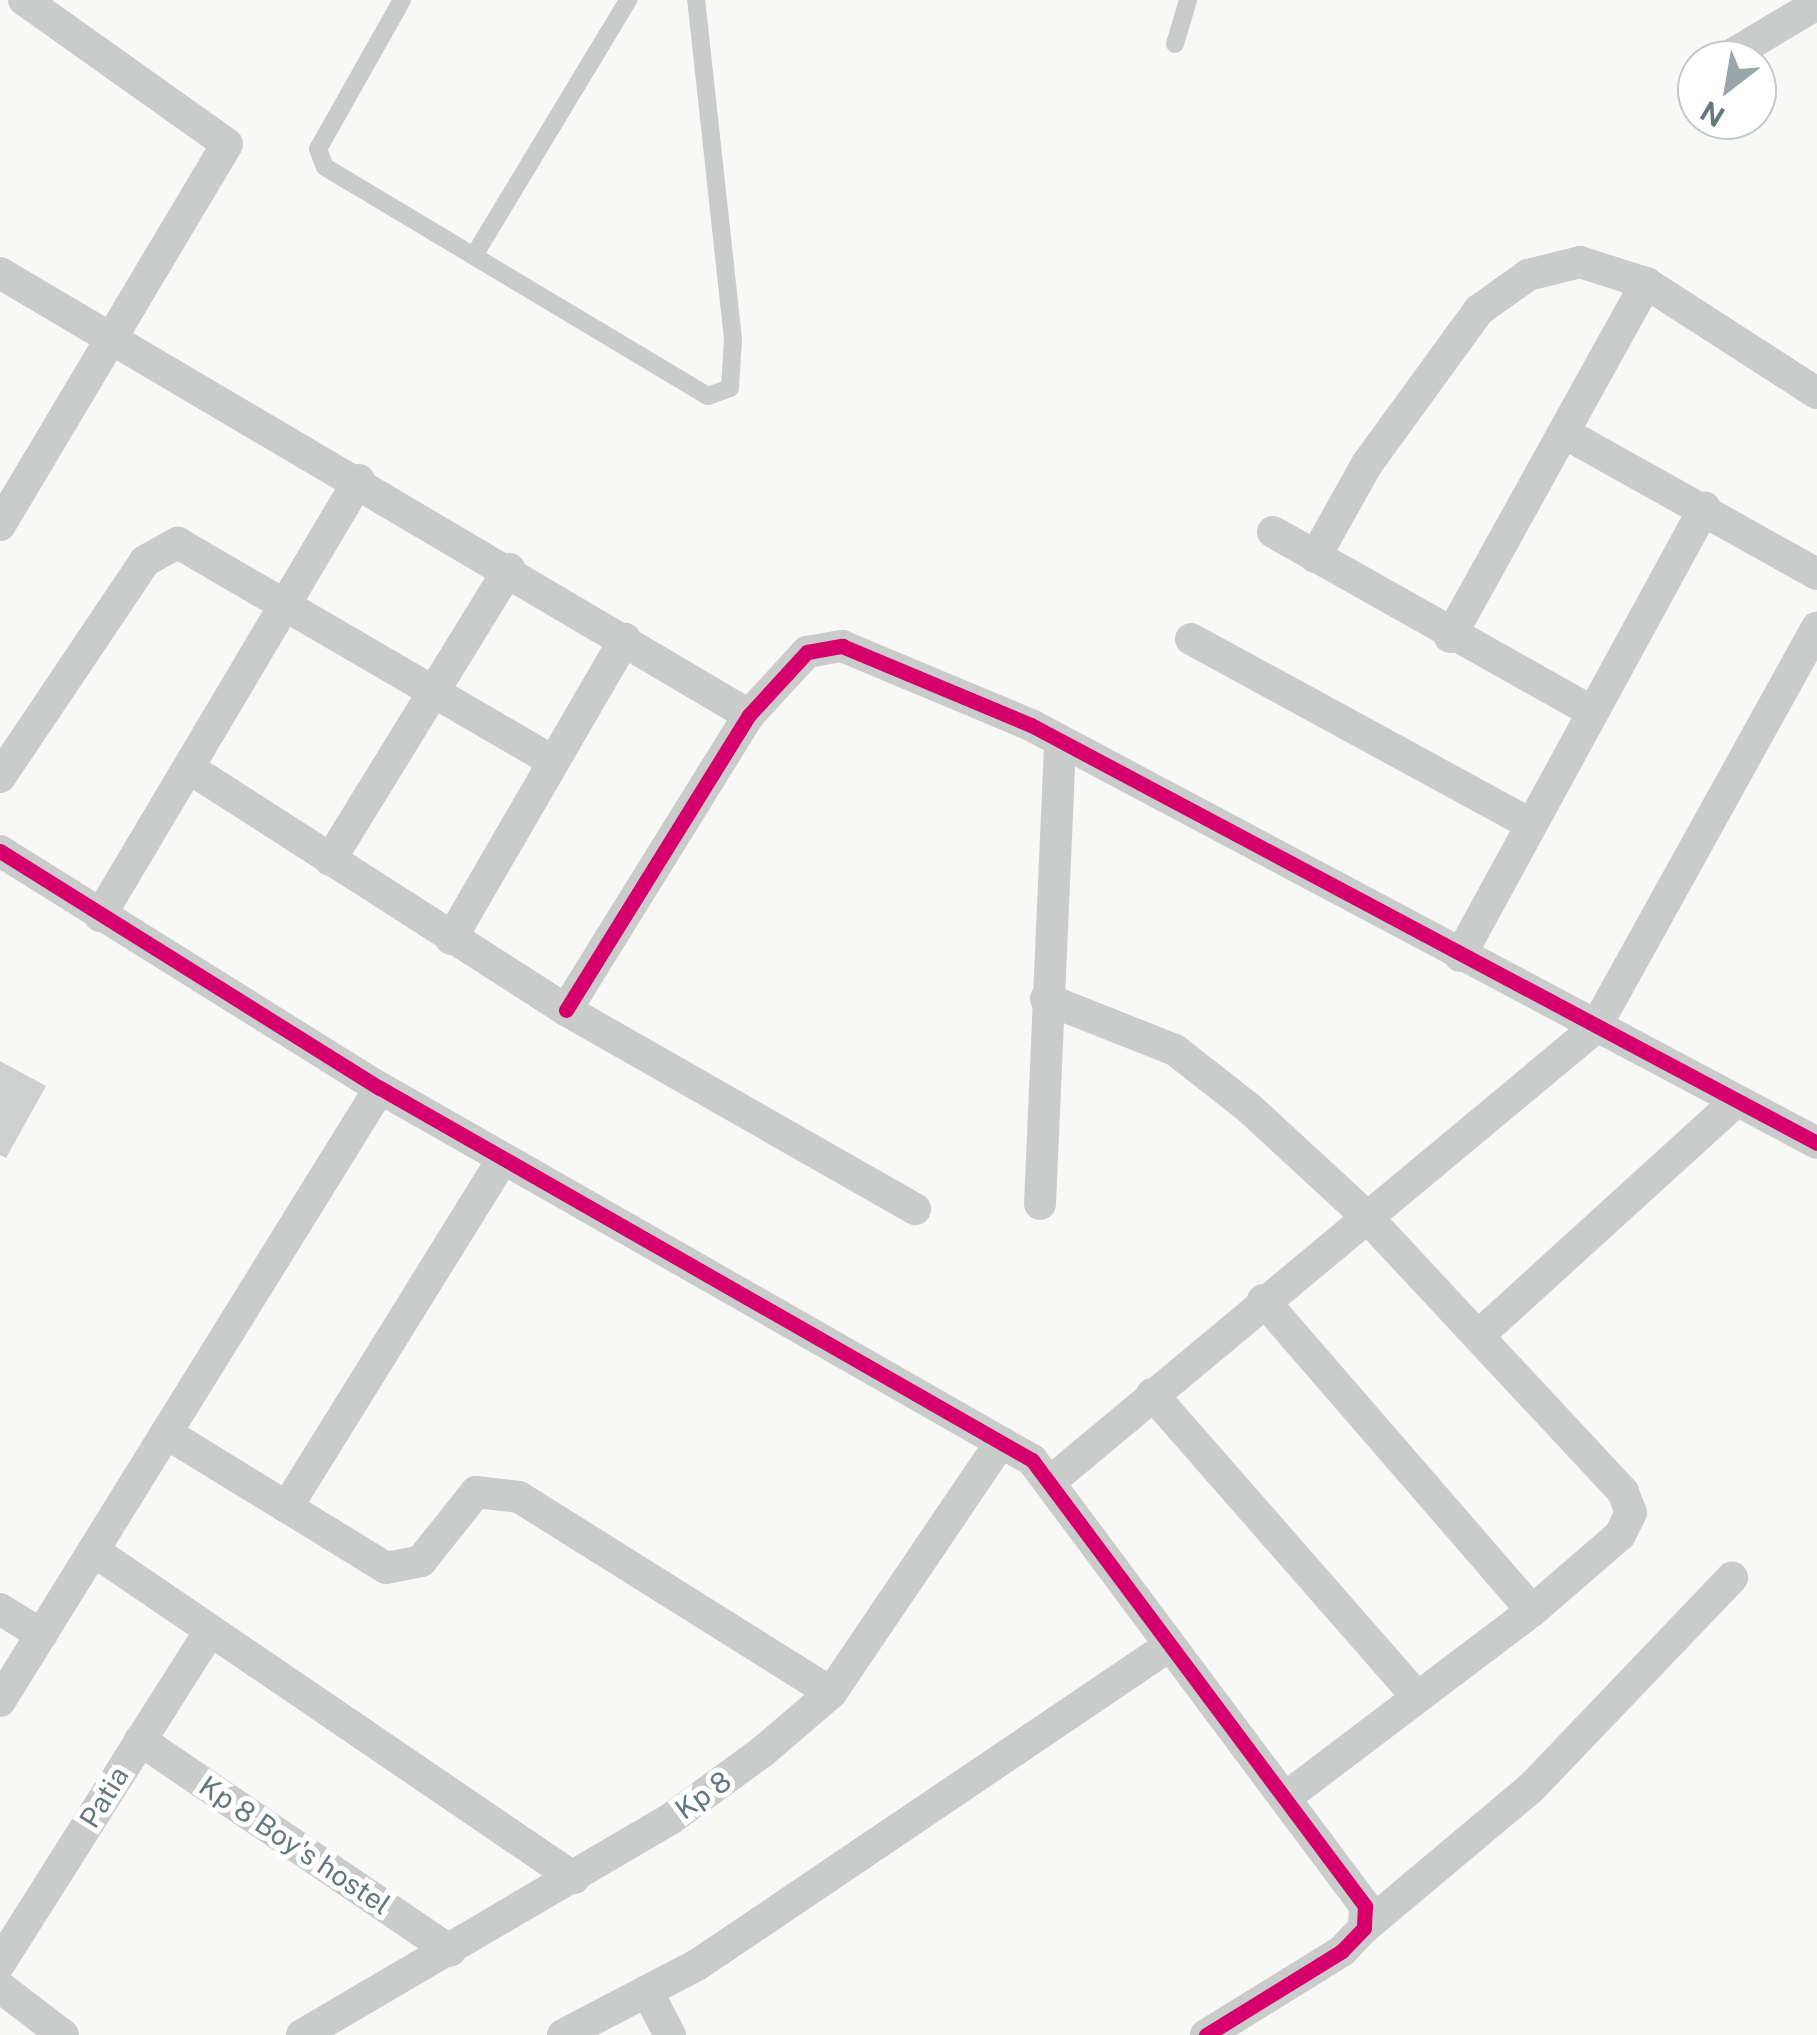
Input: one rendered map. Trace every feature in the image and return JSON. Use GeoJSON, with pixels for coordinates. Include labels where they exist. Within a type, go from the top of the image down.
{"type":"FeatureCollection","features":[{"type":"Feature","properties":{"kind":"street"},"geometry":{"type":"LineString","coordinates":[[0,525],[227,144],[24,0]]}},
{"type":"Feature","properties":{"kind":"street"},"geometry":{"type":"LineString","coordinates":[[1758,40],[1817,4]]}},
{"type":"Feature","properties":{"kind":"street"},"geometry":{"type":"LineString","coordinates":[[1315,557],[1368,464],[1478,310],[1528,275],[1580,262],[1646,283],[1817,393]]}},
{"type":"Feature","properties":{"kind":"street"},"geometry":{"type":"LineString","coordinates":[[0,273],[111,344],[358,480],[749,714]]}},
{"type":"Feature","properties":{"kind":"street"},"geometry":{"type":"LineString","coordinates":[[1450,637],[1568,435],[1646,283]]}},
{"type":"Feature","properties":{"kind":"street"},"geometry":{"type":"LineString","coordinates":[[1568,435],[1705,507],[1817,574]]}},
{"type":"Feature","properties":{"kind":"street"},"geometry":{"type":"LineString","coordinates":[[100,916],[358,480]]}},
{"type":"Feature","properties":{"kind":"street"},"geometry":{"type":"LineString","coordinates":[[1460,956],[1705,507]]}},
{"type":"Feature","properties":{"kind":"street"},"geometry":{"type":"LineString","coordinates":[[1273,532],[1450,637],[1592,712]]}},
{"type":"Feature","properties":{"kind":"street"},"geometry":{"type":"LineString","coordinates":[[0,778],[163,546],[197,550],[553,762]]}},
{"type":"Feature","properties":{"kind":"street"},"geometry":{"type":"LineString","coordinates":[[330,860],[510,569]]}},
{"type":"Feature","properties":{"kind":"street"},"geometry":{"type":"LineString","coordinates":[[1051,1480],[1364,1214],[1595,1028],[1817,627]]}},
{"type":"Feature","properties":{"kind":"street"},"geometry":{"type":"LineString","coordinates":[[451,939],[624,639]]}},
{"type":"Feature","properties":{"kind":"street"},"geometry":{"type":"LineString","coordinates":[[1191,639],[1530,824]]}},
{"type":"Feature","properties":{"kind":"street"},"geometry":{"type":"LineString","coordinates":[[566,1010],[749,714],[807,652],[842,646],[1060,741],[1817,1144]]}},
{"type":"Feature","properties":{"kind":"street"},"geometry":{"type":"LineString","coordinates":[[1040,1204],[1060,741]]}},
{"type":"Feature","properties":{"kind":"street"},"geometry":{"type":"LineString","coordinates":[[189,768],[566,1010],[915,1210]]}},
{"type":"Feature","properties":{"kind":"street"},"geometry":{"type":"LineString","coordinates":[[0,852],[380,1088],[1002,1442],[1051,1480],[1170,1646],[1287,1796],[1366,1906],[1364,1928]]}},
{"type":"Feature","properties":{"kind":"street"},"geometry":{"type":"LineString","coordinates":[[1046,1000],[1174,1050],[1364,1214],[1622,1492],[1631,1513],[1620,1535],[1532,1611],[1414,1693],[1287,1796]]}},
{"type":"Feature","properties":{"kind":"street"},"geometry":{"type":"LineString","coordinates":[[0,1701],[380,1088]]}},
{"type":"Feature","properties":{"kind":"street"},"geometry":{"type":"LineString","coordinates":[[1478,1336],[1736,1101]]}},
{"type":"Feature","properties":{"kind":"street"},"geometry":{"type":"LineString","coordinates":[[287,1507],[502,1160]]}},
{"type":"Feature","properties":{"kind":"street"},"geometry":{"type":"LineString","coordinates":[[1263,1300],[1532,1611]]}},
{"type":"Feature","properties":{"kind":"street"},"geometry":{"type":"LineString","coordinates":[[1152,1394],[1414,1693]]}},
{"type":"Feature","properties":{"kind":"street"},"geometry":{"type":"LineString","coordinates":[[166,1433],[386,1568],[406,1570],[476,1492],[520,1497],[831,1693]]}},
{"type":"Feature","properties":{"kind":"street","name":"Kp 8"},"geometry":{"type":"LineString","coordinates":[[302,2035],[669,1820],[831,1693],[1002,1442]]}},
{"type":"Feature","properties":{"kind":"street"},"geometry":{"type":"LineString","coordinates":[[94,1551],[574,1878]]}},
{"type":"Feature","properties":{"kind":"street"},"geometry":{"type":"LineString","coordinates":[[1206,2035],[1342,1952],[1364,1928],[1531,1788],[1732,1578]]}},
{"type":"Feature","properties":{"kind":"street"},"geometry":{"type":"LineString","coordinates":[[0,1608],[42,1635]]}},
{"type":"Feature","properties":{"kind":"street","name":"Patia"},"geometry":{"type":"LineString","coordinates":[[0,1963],[209,1632]]}},
{"type":"Feature","properties":{"kind":"street"},"geometry":{"type":"LineString","coordinates":[[563,2035],[646,1991],[1170,1646]]}},
{"type":"Feature","properties":{"kind":"street","name":"Kp 8 Boy's hostel"},"geometry":{"type":"LineString","coordinates":[[140,1740],[450,1950]]}},
{"type":"Feature","properties":{"kind":"street"},"geometry":{"type":"LineString","coordinates":[[0,1987],[63,2035]]}},
{"type":"Feature","properties":{"kind":"street"},"geometry":{"type":"LineString","coordinates":[[646,1991],[670,2035]]}},
{"type":"Feature","properties":{"kind":"lane"},"geometry":{"type":"LineString","coordinates":[[402,0],[318,149],[325,167],[708,396],[730,388],[734,339],[696,0]]}},
{"type":"Feature","properties":{"kind":"lane"},"geometry":{"type":"LineString","coordinates":[[475,254],[628,0]]}},
{"type":"Feature","properties":{"kind":"lane"},"geometry":{"type":"LineString","coordinates":[[1174,44],[1188,0]]}},
{"type":"Feature","properties":{"kind":"building"},"geometry":{"type":"Polygon","coordinates":[[[0,1061],[46,1086],[6,1158],[0,1155],[0,1061]]]}},
{"type":"Feature","properties":{"kind":"cycle path"},"geometry":{"type":"LineString","coordinates":[[566,1010],[749,715],[807,652],[842,646],[1031,725],[1817,1143]]}},
{"type":"Feature","properties":{"kind":"cycle path"},"geometry":{"type":"LineString","coordinates":[[0,851],[380,1088],[1032,1460],[1365,1906],[1364,1928],[1342,1951],[1206,2035]]}}]}
